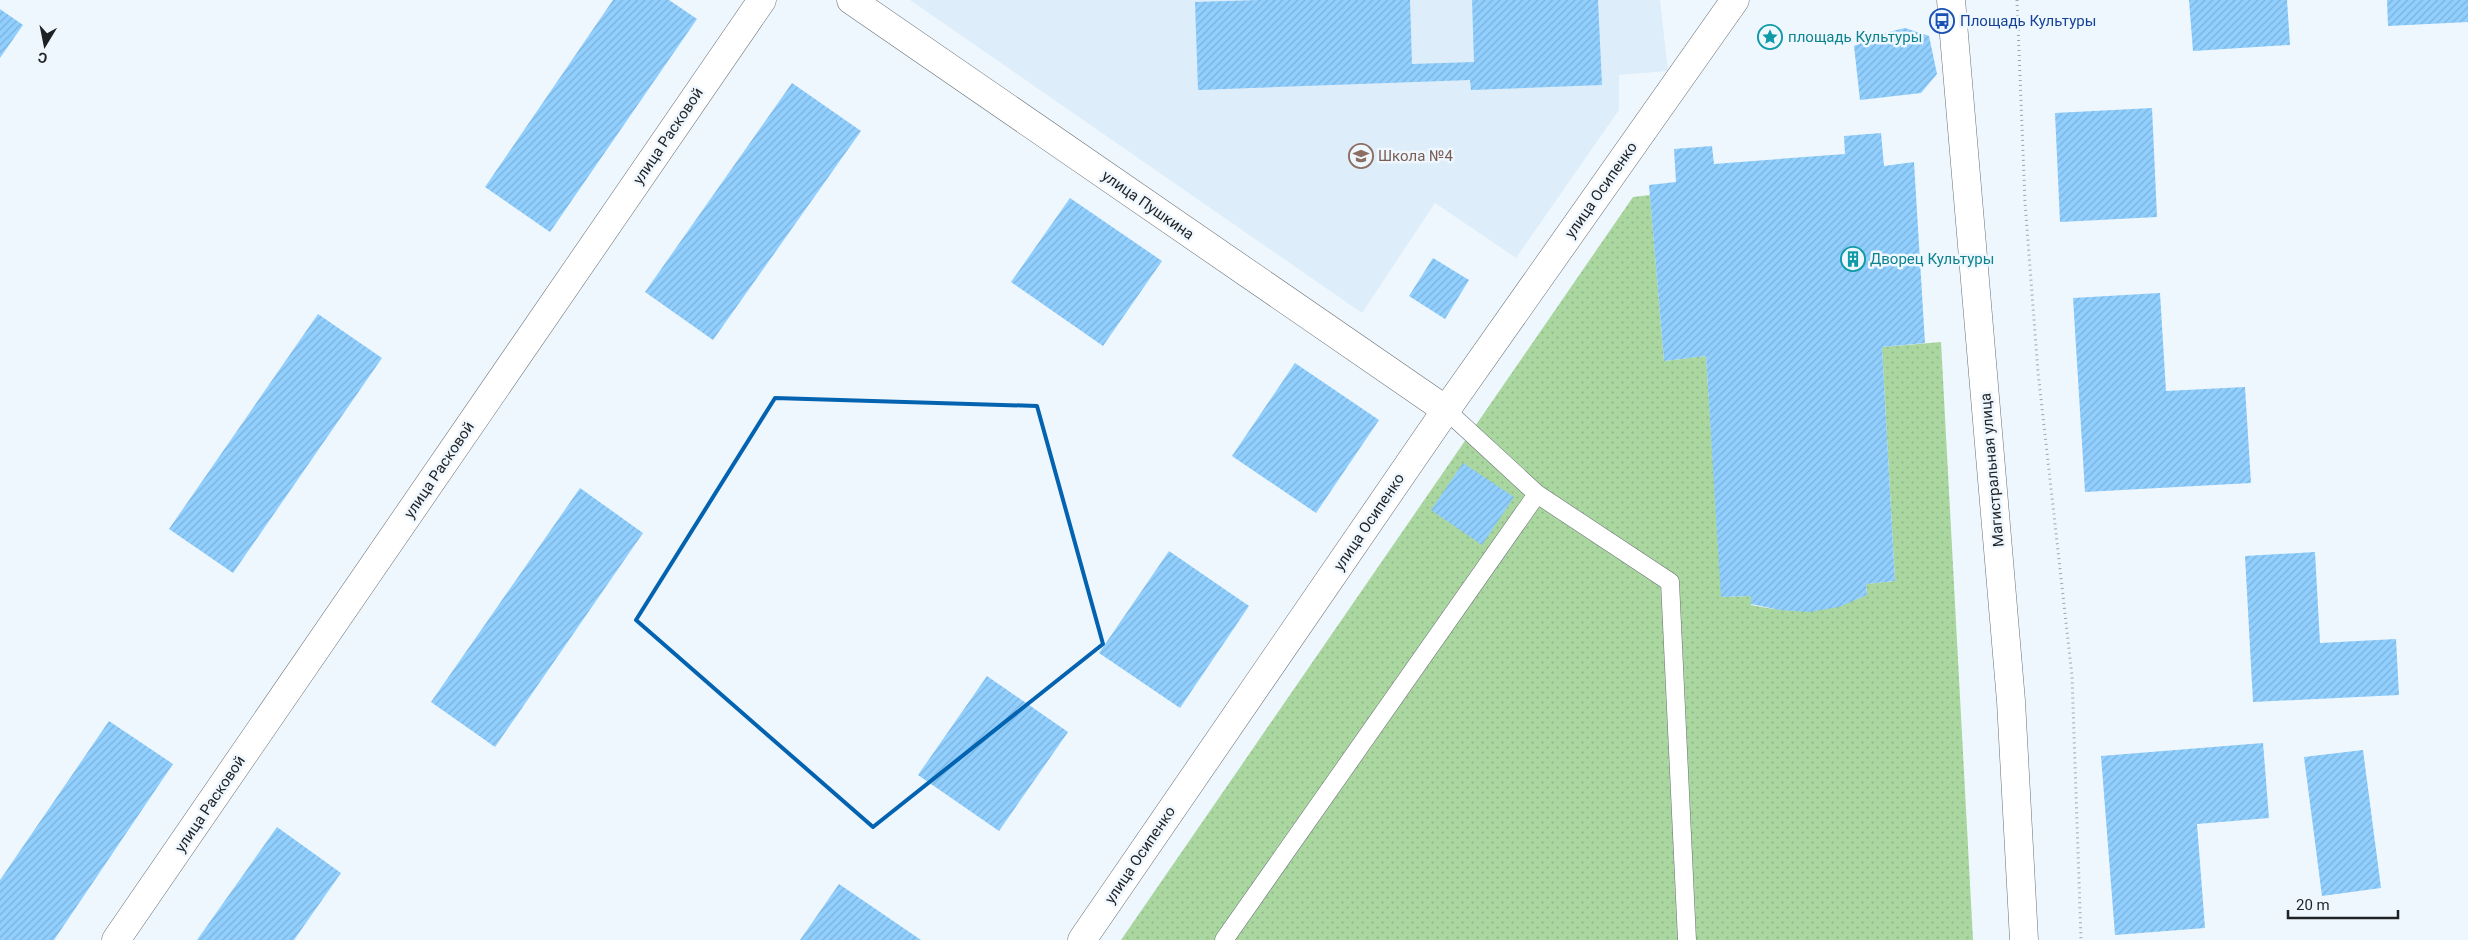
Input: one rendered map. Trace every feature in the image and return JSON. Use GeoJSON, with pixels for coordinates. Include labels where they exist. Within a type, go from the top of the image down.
{"type":"FeatureCollection","features":[{"type":"Feature","properties":{"kind":"street","name":"улица Расковой"},"geometry":{"type":"LineString","coordinates":[[116,940],[762,0]]}},
{"type":"Feature","properties":{"kind":"street","name":"улица Пушкина"},"geometry":{"type":"LineString","coordinates":[[850,0],[1446,410]]}},
{"type":"Feature","properties":{"kind":"street","name":"улица Осипенко"},"geometry":{"type":"LineString","coordinates":[[1082,940],[1446,410],[1735,0]]}},
{"type":"Feature","properties":{"kind":"street","name":"Магистральная улица"},"geometry":{"type":"LineString","coordinates":[[1951,0],[2011,692],[2024,940]]}},
{"type":"Feature","properties":{"kind":"lane"},"geometry":{"type":"LineString","coordinates":[[1446,410],[1537,494],[1670,582],[1687,940]]}},
{"type":"Feature","properties":{"kind":"lane"},"geometry":{"type":"LineString","coordinates":[[1224,940],[1537,494]]}},
{"type":"Feature","properties":{"kind":"path"},"geometry":{"type":"LineString","coordinates":[[2017,0],[2025,202],[2038,372],[2072,676],[2081,940]]}},
{"type":"Feature","properties":{"kind":"highlighted area"},"geometry":{"type":"Polygon","coordinates":[[[775,398],[1037,406],[1103,644],[873,827],[636,620],[775,398]]]}},
{"type":"Feature","properties":{"kind":"shaded area","name":"Школа №4"},"geometry":{"type":"Polygon","coordinates":[[[910,0],[1660,0],[1668,71],[1619,75],[1619,110],[1516,258],[1435,203],[1362,313],[910,0]]]}},
{"type":"Feature","properties":{"kind":"green space"},"geometry":{"type":"Polygon","coordinates":[[[1650,195],[1664,361],[1706,356],[1722,597],[1751,596],[1751,605],[1783,610],[1823,609],[1867,595],[1866,584],[1895,581],[1882,347],[1941,342],[1973,940],[1121,940],[1633,197],[1650,195]]]}},
{"type":"Feature","properties":{"kind":"building"},"geometry":{"type":"Polygon","coordinates":[[[613,0],[669,0],[697,19],[550,232],[485,187],[613,0]]]}},
{"type":"Feature","properties":{"kind":"building"},"geometry":{"type":"Polygon","coordinates":[[[1410,0],[1412,64],[1474,62],[1472,0],[1598,0],[1602,85],[1471,90],[1470,80],[1198,90],[1195,2],[1410,0]]]}},
{"type":"Feature","properties":{"kind":"building"},"geometry":{"type":"Polygon","coordinates":[[[2189,0],[2287,0],[2290,45],[2193,51],[2189,0]]]}},
{"type":"Feature","properties":{"kind":"building"},"geometry":{"type":"Polygon","coordinates":[[[2387,0],[2468,0],[2468,22],[2388,26],[2387,0]]]}},
{"type":"Feature","properties":{"kind":"building"},"geometry":{"type":"Polygon","coordinates":[[[0,9],[23,25],[0,58],[0,9]]]}},
{"type":"Feature","properties":{"kind":"building"},"geometry":{"type":"Polygon","coordinates":[[[1905,28],[1929,36],[1937,74],[1921,93],[1860,100],[1854,46],[1876,35],[1905,28]]]}},
{"type":"Feature","properties":{"kind":"building"},"geometry":{"type":"Polygon","coordinates":[[[792,83],[861,131],[713,340],[645,292],[792,83]]]}},
{"type":"Feature","properties":{"kind":"building"},"geometry":{"type":"Polygon","coordinates":[[[2152,108],[2157,217],[2060,222],[2055,113],[2152,108]]]}},
{"type":"Feature","properties":{"kind":"building"},"geometry":{"type":"Polygon","coordinates":[[[1881,133],[1884,166],[1914,162],[1925,343],[1882,347],[1895,581],[1866,584],[1867,595],[1839,607],[1809,612],[1780,610],[1751,604],[1751,596],[1721,597],[1706,356],[1664,361],[1649,185],[1676,182],[1674,149],[1712,146],[1714,164],[1845,154],[1844,136],[1881,133]]]}},
{"type":"Feature","properties":{"kind":"building"},"geometry":{"type":"Polygon","coordinates":[[[1070,198],[1162,261],[1103,346],[1011,282],[1070,198]]]}},
{"type":"Feature","properties":{"kind":"building"},"geometry":{"type":"Polygon","coordinates":[[[1433,258],[1469,280],[1445,319],[1409,296],[1433,258]]]}},
{"type":"Feature","properties":{"kind":"building"},"geometry":{"type":"Polygon","coordinates":[[[2160,293],[2166,391],[2245,387],[2251,483],[2085,492],[2073,298],[2160,293]]]}},
{"type":"Feature","properties":{"kind":"building"},"geometry":{"type":"Polygon","coordinates":[[[318,314],[382,358],[233,573],[169,529],[318,314]]]}},
{"type":"Feature","properties":{"kind":"building"},"geometry":{"type":"Polygon","coordinates":[[[1295,363],[1379,420],[1316,513],[1232,456],[1295,363]]]}},
{"type":"Feature","properties":{"kind":"building"},"geometry":{"type":"Polygon","coordinates":[[[1463,463],[1514,497],[1482,545],[1431,510],[1463,463]]]}},
{"type":"Feature","properties":{"kind":"building"},"geometry":{"type":"Polygon","coordinates":[[[580,488],[643,533],[495,747],[431,702],[580,488]]]}},
{"type":"Feature","properties":{"kind":"building"},"geometry":{"type":"Polygon","coordinates":[[[1169,551],[1249,606],[1180,708],[1099,653],[1169,551]]]}},
{"type":"Feature","properties":{"kind":"building"},"geometry":{"type":"Polygon","coordinates":[[[2315,552],[2320,643],[2396,639],[2399,695],[2253,702],[2245,556],[2315,552]]]}},
{"type":"Feature","properties":{"kind":"building"},"geometry":{"type":"Polygon","coordinates":[[[987,676],[1068,732],[999,831],[918,775],[987,676]]]}},
{"type":"Feature","properties":{"kind":"building"},"geometry":{"type":"Polygon","coordinates":[[[109,721],[173,764],[54,940],[0,940],[0,880],[109,721]]]}},
{"type":"Feature","properties":{"kind":"building"},"geometry":{"type":"Polygon","coordinates":[[[2263,743],[2269,818],[2197,824],[2205,928],[2115,935],[2101,756],[2263,743]]]}},
{"type":"Feature","properties":{"kind":"building"},"geometry":{"type":"Polygon","coordinates":[[[2363,750],[2381,888],[2322,896],[2304,757],[2363,750]]]}},
{"type":"Feature","properties":{"kind":"building"},"geometry":{"type":"Polygon","coordinates":[[[277,827],[341,873],[294,940],[197,940],[277,827]]]}},
{"type":"Feature","properties":{"kind":"building"},"geometry":{"type":"Polygon","coordinates":[[[839,884],[921,940],[800,940],[839,884]]]}},
{"type":"Feature","properties":{"kind":"place","name":"Площадь Культуры"},"geometry":{"type":"Point","coordinates":[1942,21]}},
{"type":"Feature","properties":{"kind":"place","name":"площадь Культуры"},"geometry":{"type":"Point","coordinates":[1770,37]}},
{"type":"Feature","properties":{"kind":"place","name":"Школа №4"},"geometry":{"type":"Point","coordinates":[1361,156]}},
{"type":"Feature","properties":{"kind":"place","name":"Дворец Культуры"},"geometry":{"type":"Point","coordinates":[1853,259]}}]}
